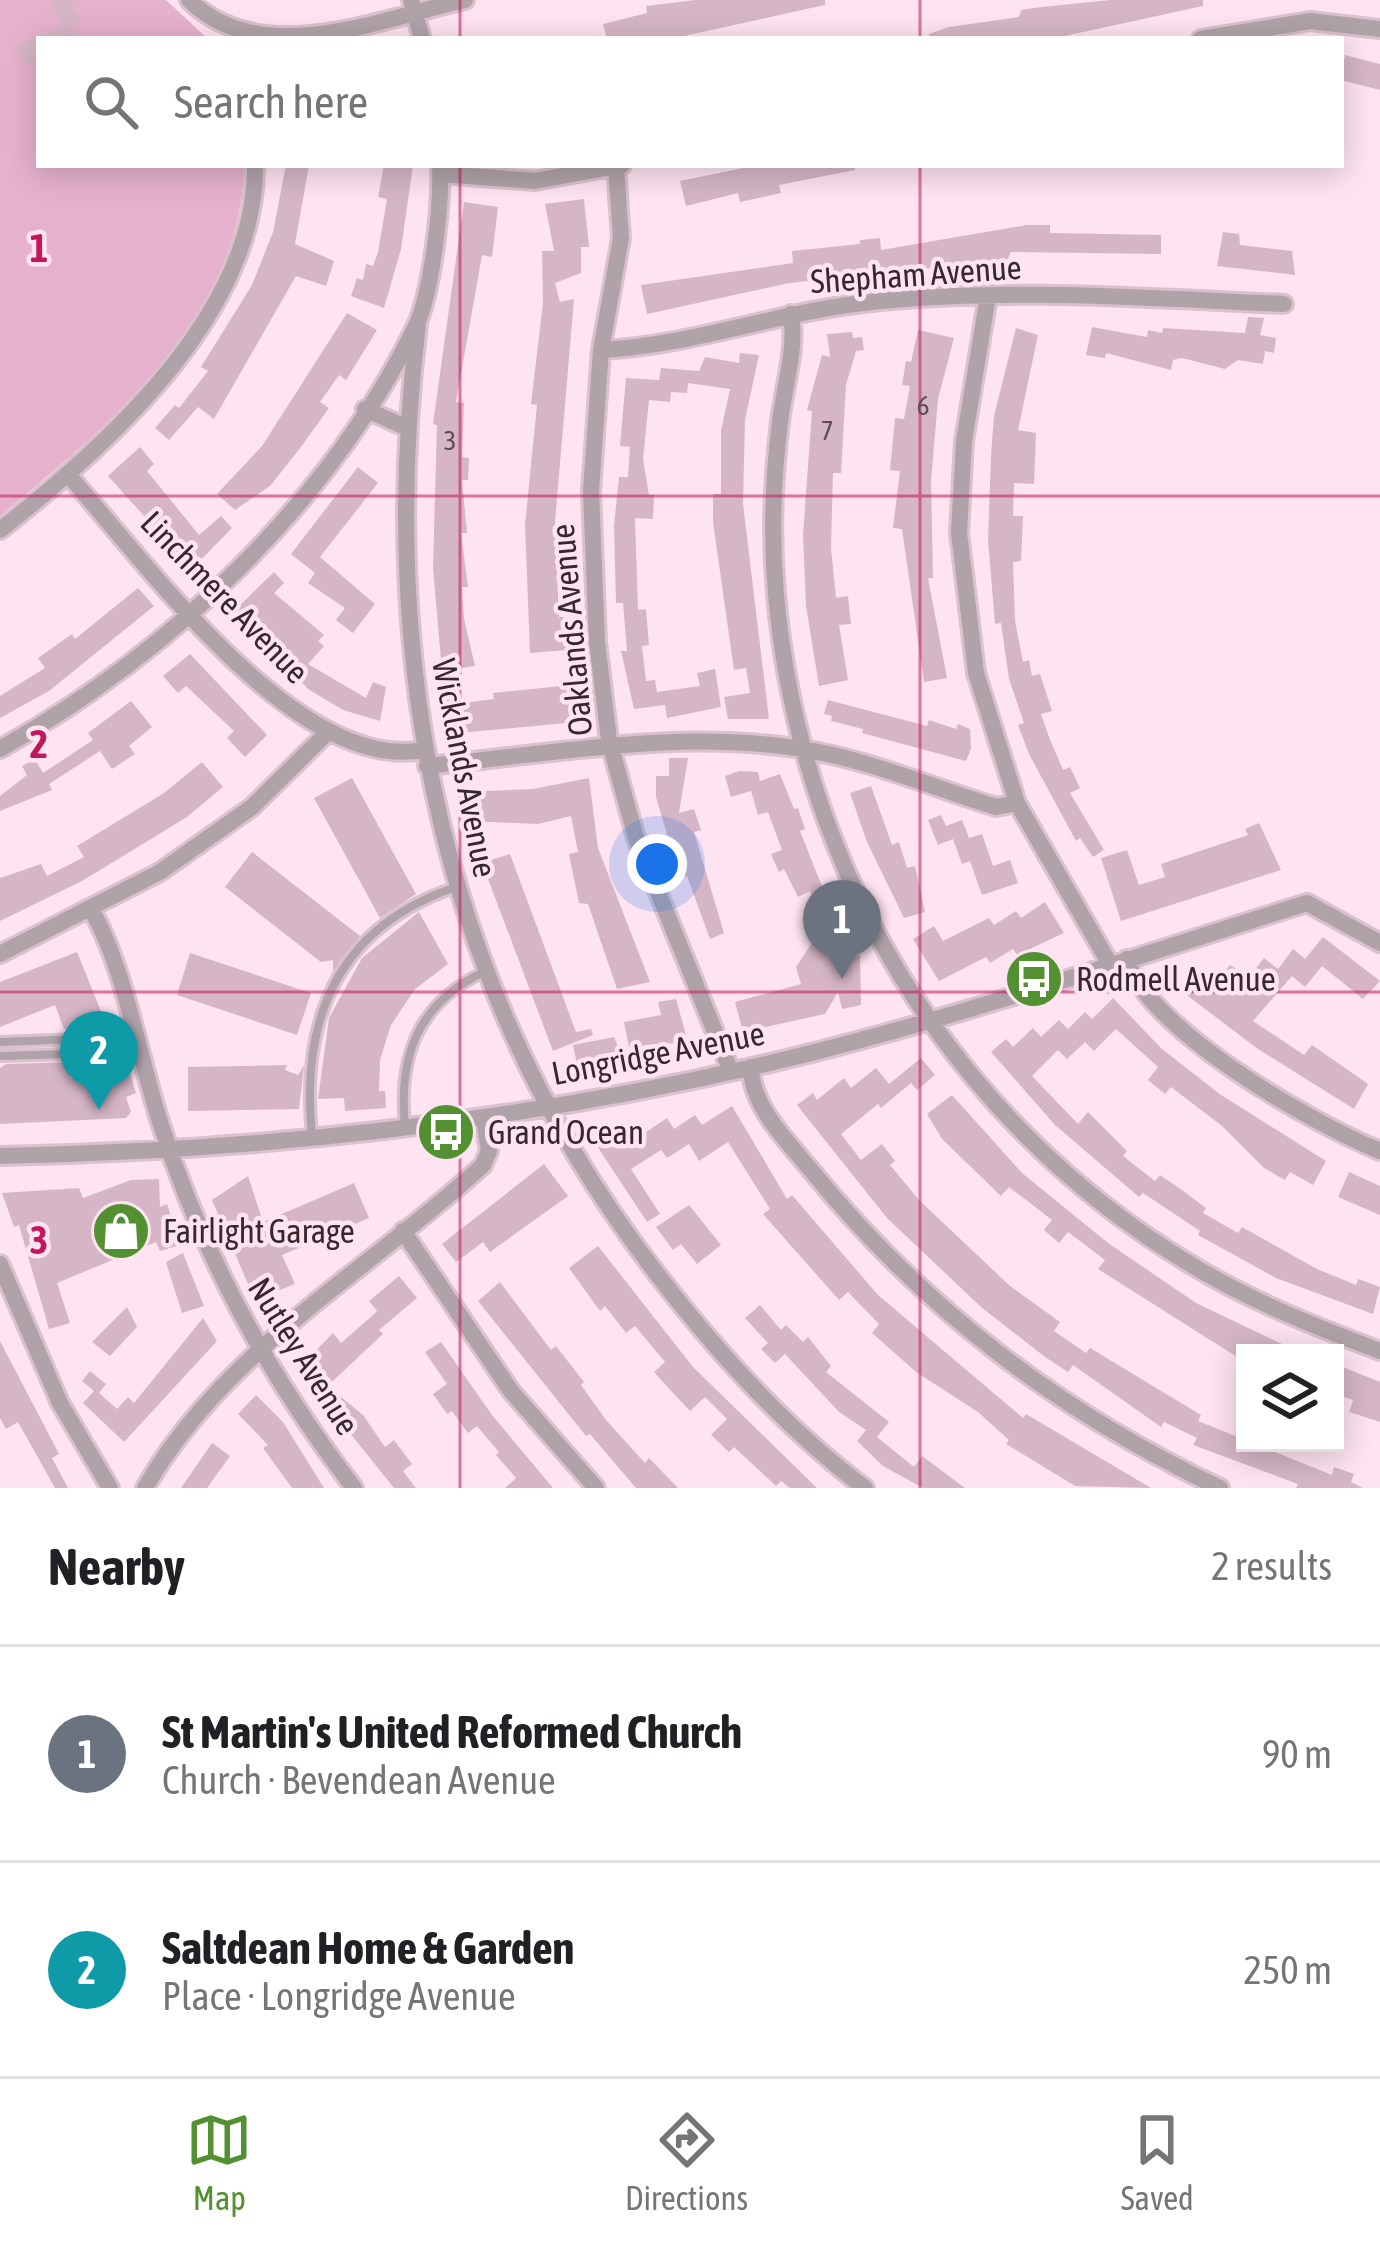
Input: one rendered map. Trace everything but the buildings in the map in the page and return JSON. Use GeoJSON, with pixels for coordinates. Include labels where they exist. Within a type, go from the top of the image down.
{"type":"FeatureCollection","features":[{"type":"Feature","properties":{"kind":"street"},"geometry":{"type":"LineString","coordinates":[[189,0],[216,23],[249,36]]}},
{"type":"Feature","properties":{"kind":"street"},"geometry":{"type":"LineString","coordinates":[[300,36],[413,5],[465,0]]}},
{"type":"Feature","properties":{"kind":"street"},"geometry":{"type":"LineString","coordinates":[[413,5],[421,36]]}},
{"type":"Feature","properties":{"kind":"street"},"geometry":{"type":"LineString","coordinates":[[1218,36],[1297,22],[1380,29]]}},
{"type":"Feature","properties":{"kind":"street"},"geometry":{"type":"LineString","coordinates":[[0,530],[69,476],[163,376],[223,286],[246,230],[256,168]]}},
{"type":"Feature","properties":{"kind":"street"},"geometry":{"type":"LineString","coordinates":[[440,170],[535,181],[608,168]]}},
{"type":"Feature","properties":{"kind":"street","name":"Oaklands Avenue"},"geometry":{"type":"LineString","coordinates":[[619,168],[621,238],[601,350],[590,539],[611,746],[649,878],[730,1069]]}},
{"type":"Feature","properties":{"kind":"street","name":"Wicklands Avenue"},"geometry":{"type":"LineString","coordinates":[[440,170],[405,427],[404,538],[425,758],[456,887],[486,971],[586,1176],[706,1336],[866,1488]]}},
{"type":"Feature","properties":{"kind":"street","name":"Shepham Avenue"},"geometry":{"type":"LineString","coordinates":[[601,350],[639,347],[790,314],[988,296],[1238,294],[1284,304]]}},
{"type":"Feature","properties":{"kind":"street"},"geometry":{"type":"LineString","coordinates":[[988,296],[964,441],[960,564],[976,673],[1017,803],[1140,989],[1214,1054],[1293,1108],[1380,1151]]}},
{"type":"Feature","properties":{"kind":"street"},"geometry":{"type":"LineString","coordinates":[[790,314],[774,564],[782,645],[802,749],[856,893],[929,1022],[976,1084],[1070,1175],[1125,1220],[1252,1299],[1380,1351]]}},
{"type":"Feature","properties":{"kind":"street"},"geometry":{"type":"LineString","coordinates":[[0,748],[91,693],[190,613],[289,514],[418,325]]}},
{"type":"Feature","properties":{"kind":"street"},"geometry":{"type":"LineString","coordinates":[[365,409],[405,427]]}},
{"type":"Feature","properties":{"kind":"street","name":"Linchmere Avenue"},"geometry":{"type":"LineString","coordinates":[[69,476],[190,613],[274,697],[329,731],[425,758],[694,741],[802,749],[884,769],[996,807],[1017,803]]}},
{"type":"Feature","properties":{"kind":"street"},"geometry":{"type":"LineString","coordinates":[[0,954],[92,911],[251,807],[329,731]]}},
{"type":"Feature","properties":{"kind":"street","name":"Longridge Avenue"},"geometry":{"type":"LineString","coordinates":[[0,1156],[313,1138],[484,1119],[751,1067],[929,1022],[1307,903],[1322,906],[1380,943]]}},
{"type":"Feature","properties":{"kind":"street","name":"Nutley Avenue"},"geometry":{"type":"LineString","coordinates":[[92,911],[207,1247],[260,1351],[354,1488]]}},
{"type":"Feature","properties":{"kind":"street"},"geometry":{"type":"LineString","coordinates":[[751,1067],[758,1097],[785,1139],[873,1244],[924,1294],[1063,1403],[1220,1488]]}},
{"type":"Feature","properties":{"kind":"street"},"geometry":{"type":"LineString","coordinates":[[145,1488],[186,1426],[260,1351],[485,1162],[484,1119]]}},
{"type":"Feature","properties":{"kind":"street"},"geometry":{"type":"LineString","coordinates":[[403,1232],[512,1391],[596,1488]]}},
{"type":"Feature","properties":{"kind":"street"},"geometry":{"type":"LineString","coordinates":[[0,1264],[60,1403],[110,1488]]}},
{"type":"Feature","properties":{"kind":"lane"},"geometry":{"type":"LineString","coordinates":[[313,1138],[311,1046],[334,981],[388,921],[456,887]]}},
{"type":"Feature","properties":{"kind":"lane"},"geometry":{"type":"LineString","coordinates":[[405,1129],[401,1087],[412,1039],[440,999],[486,971]]}},
{"type":"Feature","properties":{"kind":"lane"},"geometry":{"type":"LineString","coordinates":[[0,1042],[137,1044]]}},
{"type":"Feature","properties":{"kind":"lane"},"geometry":{"type":"LineString","coordinates":[[0,1056],[137,1044]]}},
{"type":"Feature","properties":{"kind":"shaded area"},"geometry":{"type":"Polygon","coordinates":[[[0,0],[166,0],[205,36],[36,36],[36,168],[243,168],[236,226],[218,276],[159,367],[122,408],[0,516],[0,0]]]}},
{"type":"Feature","properties":{"kind":"place","name":"St Martin's United Reformed Church"},"geometry":{"type":"Point","coordinates":[842,979]}},
{"type":"Feature","properties":{"kind":"place","name":"Rodmell Avenue"},"geometry":{"type":"Point","coordinates":[1034,979]}},
{"type":"Feature","properties":{"kind":"place","name":"Saltdean Home & Garden"},"geometry":{"type":"Point","coordinates":[99,1110]}},
{"type":"Feature","properties":{"kind":"place","name":"Grand Ocean"},"geometry":{"type":"Point","coordinates":[446,1132]}},
{"type":"Feature","properties":{"kind":"place","name":"Fairlight Garage"},"geometry":{"type":"Point","coordinates":[121,1231]}}]}
